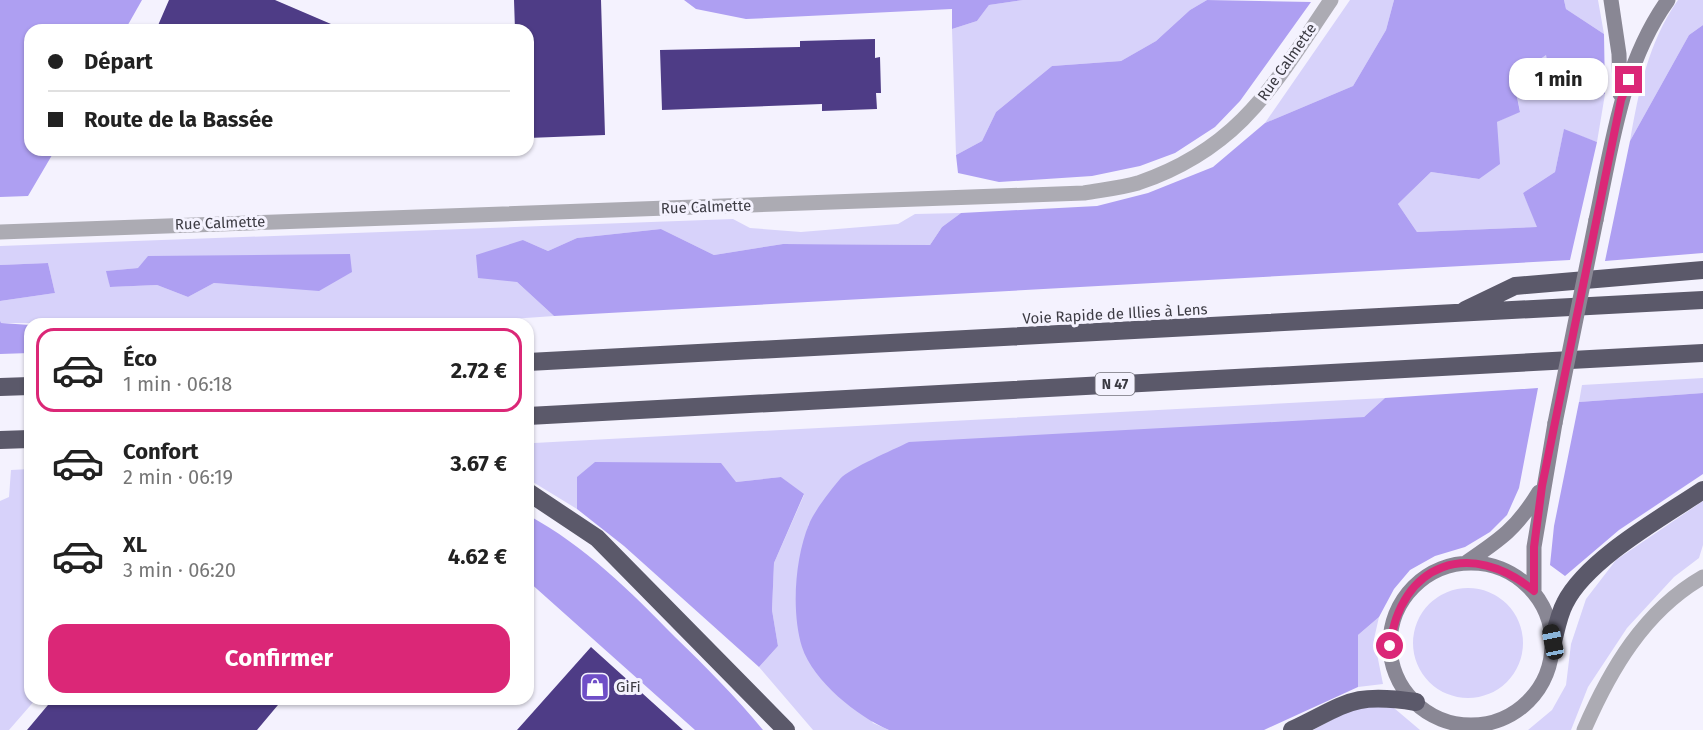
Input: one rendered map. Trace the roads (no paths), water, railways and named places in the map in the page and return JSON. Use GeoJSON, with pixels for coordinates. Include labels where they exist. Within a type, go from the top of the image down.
{"type":"FeatureCollection","features":[{"type":"Feature","properties":{"kind":"highway"},"geometry":{"type":"LineString","coordinates":[[1458,314],[1515,286],[1703,270]]}},
{"type":"Feature","properties":{"kind":"highway","name":"Voie Rapide de Illies à Lens"},"geometry":{"type":"LineString","coordinates":[[534,362],[1703,300]]}},
{"type":"Feature","properties":{"kind":"highway","name":"N 47"},"geometry":{"type":"LineString","coordinates":[[534,416],[1703,353]]}},
{"type":"Feature","properties":{"kind":"highway"},"geometry":{"type":"LineString","coordinates":[[0,387],[24,386]]}},
{"type":"Feature","properties":{"kind":"highway"},"geometry":{"type":"LineString","coordinates":[[0,440],[24,439]]}},
{"type":"Feature","properties":{"kind":"highway"},"geometry":{"type":"LineString","coordinates":[[1553,642],[1565,603],[1587,574],[1623,544],[1703,490]]}},
{"type":"Feature","properties":{"kind":"highway"},"geometry":{"type":"LineString","coordinates":[[534,496],[597,538],[786,730]]}},
{"type":"Feature","properties":{"kind":"highway"},"geometry":{"type":"LineString","coordinates":[[1292,730],[1333,707],[1363,698],[1416,702]]}},
{"type":"Feature","properties":{"kind":"street","name":"Rue Calmette"},"geometry":{"type":"LineString","coordinates":[[0,232],[1084,193],[1137,183],[1215,144],[1239,125],[1265,97],[1331,0]]}},
{"type":"Feature","properties":{"kind":"street"},"geometry":{"type":"LineString","coordinates":[[1611,0],[1621,100]]}},
{"type":"Feature","properties":{"kind":"street"},"geometry":{"type":"LineString","coordinates":[[1534,591],[1534,547],[1542,486],[1621,100],[1654,20],[1668,0]]}},
{"type":"Feature","properties":{"kind":"street"},"geometry":{"type":"LineString","coordinates":[[1467,562],[1499,568],[1515,575],[1534,591],[1547,615],[1553,642],[1549,668],[1538,691],[1520,709],[1497,725],[1444,725],[1406,693],[1394,670],[1390,646],[1393,621],[1404,598],[1420,580],[1443,567],[1467,562],[1503,538],[1521,520],[1542,486]]}},
{"type":"Feature","properties":{"kind":"street"},"geometry":{"type":"LineString","coordinates":[[1584,730],[1604,685],[1641,628],[1690,585],[1703,577]]}},
{"type":"Feature","properties":{"kind":"place","name":"GiFi"},"geometry":{"type":"Point","coordinates":[595,687]}}]}
